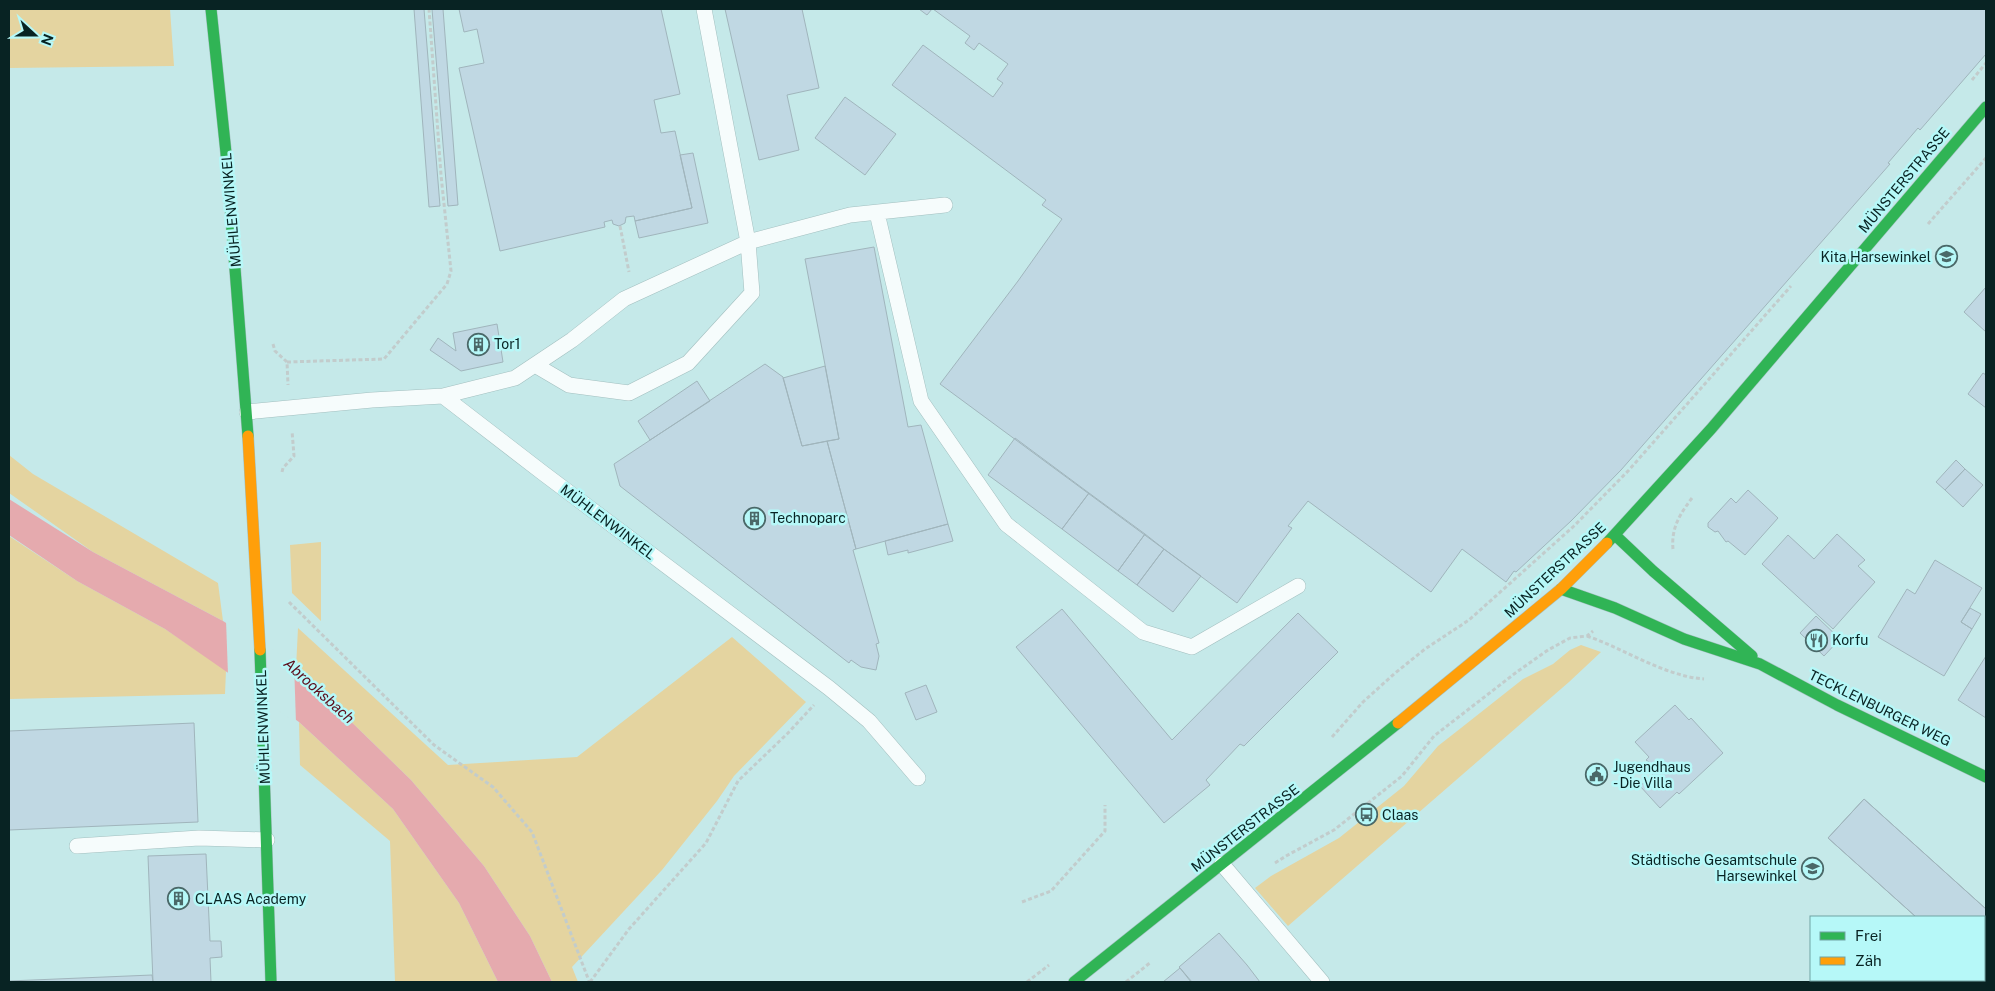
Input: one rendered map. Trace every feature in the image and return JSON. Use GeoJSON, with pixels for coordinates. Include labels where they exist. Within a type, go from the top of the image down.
{"type":"FeatureCollection","features":[{"type":"Feature","properties":{"kind":"street","name":"MÜHLENWINKEL"},"geometry":{"type":"LineString","coordinates":[[211,9],[227,163],[247,412],[259,607],[271,982]]}},
{"type":"Feature","properties":{"kind":"street","name":"MÜNSTERSTRASSE"},"geometry":{"type":"LineString","coordinates":[[1074,982],[1333,777],[1561,589],[1616,535],[1711,429],[1986,107]]}},
{"type":"Feature","properties":{"kind":"street","name":"TECKLENBURGER WEG"},"geometry":{"type":"LineString","coordinates":[[1616,535],[1653,571],[1760,664]]}},
{"type":"Feature","properties":{"kind":"street","name":"TECKLENBURGER WEG"},"geometry":{"type":"LineString","coordinates":[[1561,589],[1615,608],[1684,639],[1760,664],[1837,705],[1986,777]]}},
{"type":"Feature","properties":{"kind":"lane"},"geometry":{"type":"LineString","coordinates":[[535,365],[569,385],[629,393],[688,363],[752,293],[748,242],[704,9]]}},
{"type":"Feature","properties":{"kind":"lane"},"geometry":{"type":"LineString","coordinates":[[247,412],[372,400],[443,396],[515,378],[572,340],[624,299],[748,242],[850,215],[945,205]]}},
{"type":"Feature","properties":{"kind":"lane"},"geometry":{"type":"LineString","coordinates":[[877,213],[921,401],[1006,524],[1143,632],[1192,647],[1298,586]]}},
{"type":"Feature","properties":{"kind":"lane","name":"MÜHLENWINKEL"},"geometry":{"type":"LineString","coordinates":[[443,396],[550,479],[829,688],[869,721],[918,778]]}},
{"type":"Feature","properties":{"kind":"lane"},"geometry":{"type":"LineString","coordinates":[[77,846],[199,838],[267,840]]}},
{"type":"Feature","properties":{"kind":"lane"},"geometry":{"type":"LineString","coordinates":[[1222,864],[1322,982]]}},
{"type":"Feature","properties":{"kind":"path"},"geometry":{"type":"LineString","coordinates":[[287,362],[384,359],[447,284],[451,271],[441,176],[429,9]]}},
{"type":"Feature","properties":{"kind":"path"},"geometry":{"type":"LineString","coordinates":[[1967,86],[1986,63]]}},
{"type":"Feature","properties":{"kind":"path"},"geometry":{"type":"LineString","coordinates":[[620,226],[634,294]]}},
{"type":"Feature","properties":{"kind":"path"},"geometry":{"type":"LineString","coordinates":[[1328,742],[1363,702],[1394,674],[1425,649],[1469,620],[1574,526],[1629,470],[1792,285]]}},
{"type":"Feature","properties":{"kind":"path"},"geometry":{"type":"LineString","coordinates":[[288,602],[434,745],[494,787],[532,832],[590,982]]}},
{"type":"Feature","properties":{"kind":"path"},"geometry":{"type":"LineString","coordinates":[[590,982],[629,929],[706,843],[738,781],[788,733],[829,688]]}},
{"type":"Feature","properties":{"kind":"path"},"geometry":{"type":"LineString","coordinates":[[1022,902],[1050,891],[1105,831],[1105,805]]}},
{"type":"Feature","properties":{"kind":"path"},"geometry":{"type":"LineString","coordinates":[[1027,982],[1050,965]]}},
{"type":"Feature","properties":{"kind":"shaded area"},"geometry":{"type":"Polygon","coordinates":[[[9,9],[170,9],[174,66],[9,68],[9,9]]]}},
{"type":"Feature","properties":{"kind":"shaded area"},"geometry":{"type":"Polygon","coordinates":[[[9,455],[33,474],[218,583],[223,621],[93,552],[9,493],[9,455]]]}},
{"type":"Feature","properties":{"kind":"shaded area"},"geometry":{"type":"Polygon","coordinates":[[[9,536],[77,581],[165,629],[226,670],[225,694],[9,699],[9,536]]]}},
{"type":"Feature","properties":{"kind":"shaded area"},"geometry":{"type":"Polygon","coordinates":[[[321,542],[321,621],[292,593],[290,545],[321,542]]]}},
{"type":"Feature","properties":{"kind":"shaded area"},"geometry":{"type":"Polygon","coordinates":[[[298,628],[448,765],[577,757],[732,637],[806,702],[734,776],[717,801],[662,870],[572,967],[578,982],[552,982],[530,936],[484,866],[411,780],[296,668],[298,628]]]}},
{"type":"Feature","properties":{"kind":"shaded area"},"geometry":{"type":"Polygon","coordinates":[[[1581,645],[1601,652],[1288,926],[1255,888],[1271,876],[1339,838],[1404,786],[1438,746],[1523,679],[1553,664],[1570,650],[1581,645]]]}},
{"type":"Feature","properties":{"kind":"shaded area"},"geometry":{"type":"Polygon","coordinates":[[[299,722],[393,809],[459,903],[498,982],[395,982],[390,841],[300,765],[299,722]]]}},
{"type":"Feature","properties":{"kind":"water","name":"Abrooksbach"},"geometry":{"type":"Polygon","coordinates":[[[9,499],[93,552],[223,621],[296,668],[411,780],[484,866],[530,936],[552,982],[498,982],[459,903],[393,809],[299,722],[165,629],[77,581],[9,535],[9,499]]]}},
{"type":"Feature","properties":{"kind":"pier"},"geometry":{"type":"Polygon","coordinates":[[[226,620],[294,663],[296,723],[228,675],[226,620]]]}},
{"type":"Feature","properties":{"kind":"building"},"geometry":{"type":"Polygon","coordinates":[[[414,9],[424,9],[440,206],[429,207],[414,9]]]}},
{"type":"Feature","properties":{"kind":"building"},"geometry":{"type":"Polygon","coordinates":[[[432,9],[443,9],[458,205],[448,206],[432,9]]]}},
{"type":"Feature","properties":{"kind":"building"},"geometry":{"type":"Polygon","coordinates":[[[459,9],[661,9],[680,94],[654,100],[661,133],[675,131],[692,208],[635,221],[634,216],[626,217],[625,223],[619,226],[613,224],[612,220],[604,222],[605,227],[500,251],[459,68],[484,63],[477,29],[464,32],[459,9]]]}},
{"type":"Feature","properties":{"kind":"building"},"geometry":{"type":"Polygon","coordinates":[[[725,9],[802,9],[819,88],[787,95],[799,150],[759,160],[725,9]]]}},
{"type":"Feature","properties":{"kind":"building"},"geometry":{"type":"Polygon","coordinates":[[[919,9],[932,9],[927,15],[919,9]]]}},
{"type":"Feature","properties":{"kind":"building"},"geometry":{"type":"Polygon","coordinates":[[[933,9],[1986,9],[1986,54],[1920,130],[1918,128],[1888,163],[1890,164],[1621,470],[1571,521],[1516,572],[1514,571],[1506,582],[1462,549],[1431,592],[1308,501],[1288,526],[1292,528],[1237,603],[940,384],[1062,219],[1042,205],[1046,200],[892,85],[923,45],[993,97],[1003,83],[997,79],[1008,64],[979,43],[974,50],[965,43],[970,36],[933,9]]]}},
{"type":"Feature","properties":{"kind":"building"},"geometry":{"type":"Polygon","coordinates":[[[845,97],[896,134],[865,175],[815,138],[845,97]]]}},
{"type":"Feature","properties":{"kind":"building"},"geometry":{"type":"Polygon","coordinates":[[[693,153],[708,223],[639,238],[635,221],[692,208],[680,155],[693,153]]]}},
{"type":"Feature","properties":{"kind":"building"},"geometry":{"type":"Polygon","coordinates":[[[874,247],[908,427],[921,425],[948,524],[856,549],[827,441],[839,439],[805,259],[874,247]]]}},
{"type":"Feature","properties":{"kind":"building"},"geometry":{"type":"Polygon","coordinates":[[[1986,287],[1986,332],[1964,312],[1986,287]]]}},
{"type":"Feature","properties":{"kind":"building","name":"Tor1"},"geometry":{"type":"Polygon","coordinates":[[[497,324],[503,362],[461,371],[430,350],[438,338],[456,351],[453,333],[497,324]]]}},
{"type":"Feature","properties":{"kind":"building","name":"Technoparc"},"geometry":{"type":"Polygon","coordinates":[[[765,364],[783,377],[802,446],[827,441],[856,549],[853,550],[879,643],[876,644],[879,656],[876,670],[861,667],[851,660],[849,663],[620,486],[614,464],[765,364]]]}},
{"type":"Feature","properties":{"kind":"building"},"geometry":{"type":"Polygon","coordinates":[[[825,366],[839,439],[802,446],[783,378],[825,366]]]}},
{"type":"Feature","properties":{"kind":"building"},"geometry":{"type":"Polygon","coordinates":[[[1983,373],[1986,375],[1986,408],[1968,394],[1983,373]]]}},
{"type":"Feature","properties":{"kind":"building"},"geometry":{"type":"Polygon","coordinates":[[[697,381],[710,401],[650,440],[638,421],[697,381]]]}},
{"type":"Feature","properties":{"kind":"building"},"geometry":{"type":"Polygon","coordinates":[[[1015,438],[1089,493],[1062,529],[988,475],[1015,438]]]}},
{"type":"Feature","properties":{"kind":"building"},"geometry":{"type":"Polygon","coordinates":[[[1956,460],[1965,469],[1945,490],[1936,482],[1956,460]]]}},
{"type":"Feature","properties":{"kind":"building"},"geometry":{"type":"Polygon","coordinates":[[[1965,469],[1983,485],[1963,507],[1945,490],[1965,469]]]}},
{"type":"Feature","properties":{"kind":"building"},"geometry":{"type":"Polygon","coordinates":[[[1748,490],[1778,518],[1745,555],[1728,541],[1726,542],[1718,531],[1715,532],[1708,527],[1708,523],[1731,498],[1736,503],[1748,490]]]}},
{"type":"Feature","properties":{"kind":"building"},"geometry":{"type":"Polygon","coordinates":[[[1089,493],[1145,534],[1118,571],[1062,529],[1089,493]]]}},
{"type":"Feature","properties":{"kind":"building"},"geometry":{"type":"Polygon","coordinates":[[[948,524],[953,541],[908,553],[908,550],[888,555],[885,541],[948,524]]]}},
{"type":"Feature","properties":{"kind":"building"},"geometry":{"type":"Polygon","coordinates":[[[1145,534],[1164,549],[1137,585],[1118,571],[1145,534]]]}},
{"type":"Feature","properties":{"kind":"building"},"geometry":{"type":"Polygon","coordinates":[[[1837,534],[1865,560],[1858,566],[1875,582],[1833,629],[1762,564],[1788,535],[1814,559],[1837,534]]]}},
{"type":"Feature","properties":{"kind":"building"},"geometry":{"type":"Polygon","coordinates":[[[1164,549],[1201,576],[1173,612],[1137,585],[1164,549]]]}},
{"type":"Feature","properties":{"kind":"building"},"geometry":{"type":"Polygon","coordinates":[[[1935,560],[1982,588],[1961,622],[1972,629],[1944,676],[1878,637],[1907,589],[1915,594],[1935,560]]]}},
{"type":"Feature","properties":{"kind":"building"},"geometry":{"type":"Polygon","coordinates":[[[1970,608],[1981,614],[1972,629],[1961,622],[1970,608]]]}},
{"type":"Feature","properties":{"kind":"building"},"geometry":{"type":"Polygon","coordinates":[[[1062,609],[1172,740],[1298,613],[1338,652],[1244,746],[1240,744],[1206,780],[1210,785],[1164,823],[1016,647],[1062,609]]]}},
{"type":"Feature","properties":{"kind":"building"},"geometry":{"type":"Polygon","coordinates":[[[1816,616],[1840,639],[1824,656],[1800,633],[1816,616]]]}},
{"type":"Feature","properties":{"kind":"building"},"geometry":{"type":"Polygon","coordinates":[[[1986,656],[1986,718],[1958,700],[1986,656]]]}},
{"type":"Feature","properties":{"kind":"building"},"geometry":{"type":"Polygon","coordinates":[[[926,685],[937,712],[916,720],[905,693],[926,685]]]}},
{"type":"Feature","properties":{"kind":"building"},"geometry":{"type":"Polygon","coordinates":[[[1675,705],[1689,720],[1691,718],[1723,753],[1679,794],[1677,792],[1660,808],[1640,786],[1653,775],[1645,766],[1649,762],[1646,760],[1649,757],[1635,742],[1675,705]]]}},
{"type":"Feature","properties":{"kind":"building"},"geometry":{"type":"Polygon","coordinates":[[[194,723],[198,822],[9,830],[9,731],[194,723]]]}},
{"type":"Feature","properties":{"kind":"building"},"geometry":{"type":"Polygon","coordinates":[[[1864,799],[1986,909],[1985,954],[1985,916],[1915,916],[1828,838],[1864,799]]]}},
{"type":"Feature","properties":{"kind":"building"},"geometry":{"type":"Polygon","coordinates":[[[1864,799],[1986,909],[1985,954],[1985,916],[1915,916],[1828,838],[1864,799]]]}},
{"type":"Feature","properties":{"kind":"building","name":"CLAAS Academy"},"geometry":{"type":"Polygon","coordinates":[[[206,854],[210,941],[221,941],[222,957],[210,958],[211,982],[153,982],[148,856],[206,854]]]}},
{"type":"Feature","properties":{"kind":"building"},"geometry":{"type":"Polygon","coordinates":[[[1219,933],[1260,982],[1192,982],[1179,967],[1219,933]]]}},
{"type":"Feature","properties":{"kind":"building"},"geometry":{"type":"Polygon","coordinates":[[[1180,968],[1191,982],[1163,982],[1180,968]]]}},
{"type":"Feature","properties":{"kind":"building"},"geometry":{"type":"Polygon","coordinates":[[[152,975],[153,982],[9,982],[9,981],[152,975]]]}},
{"type":"Feature","properties":{"kind":"building"},"geometry":{"type":"Polygon","coordinates":[[[1868,981],[1946,981],[1945,982],[1868,981]]]}},
{"type":"Feature","properties":{"kind":"building"},"geometry":{"type":"Polygon","coordinates":[[[1868,981],[1946,981],[1945,982],[1868,981]]]}},
{"type":"Feature","properties":{"kind":"traffic: fast"},"geometry":{"type":"LineString","coordinates":[[211,9],[226,153],[248,436]]}},
{"type":"Feature","properties":{"kind":"traffic: fast"},"geometry":{"type":"LineString","coordinates":[[1607,543],[1711,429],[1986,107]]}},
{"type":"Feature","properties":{"kind":"traffic: fast"},"geometry":{"type":"LineString","coordinates":[[1615,535],[1653,571],[1752,656]]}},
{"type":"Feature","properties":{"kind":"traffic: fast"},"geometry":{"type":"LineString","coordinates":[[1561,589],[1615,608],[1684,639],[1760,664],[1837,705],[1986,777]]}},
{"type":"Feature","properties":{"kind":"traffic: fast"},"geometry":{"type":"LineString","coordinates":[[260,650],[271,982]]}},
{"type":"Feature","properties":{"kind":"traffic: fast"},"geometry":{"type":"LineString","coordinates":[[1074,982],[1398,723]]}},
{"type":"Feature","properties":{"kind":"traffic: slow"},"geometry":{"type":"LineString","coordinates":[[248,436],[260,650]]}},
{"type":"Feature","properties":{"kind":"traffic: slow"},"geometry":{"type":"LineString","coordinates":[[1398,723],[1561,589],[1607,543]]}},
{"type":"Feature","properties":{"kind":"place","name":"Kita Harsewinkel"},"geometry":{"type":"Point","coordinates":[1947,257]}},
{"type":"Feature","properties":{"kind":"place","name":"Tor1"},"geometry":{"type":"Point","coordinates":[478,344]}},
{"type":"Feature","properties":{"kind":"place","name":"Technoparc"},"geometry":{"type":"Point","coordinates":[754,518]}},
{"type":"Feature","properties":{"kind":"place","name":"Korfu"},"geometry":{"type":"Point","coordinates":[1816,640]}},
{"type":"Feature","properties":{"kind":"place","name":"Jugendhaus - Die Villa"},"geometry":{"type":"Point","coordinates":[1597,775]}},
{"type":"Feature","properties":{"kind":"place","name":"Claas"},"geometry":{"type":"Point","coordinates":[1366,815]}},
{"type":"Feature","properties":{"kind":"place","name":"Städtische Gesamtschule Harsewinkel"},"geometry":{"type":"Point","coordinates":[1813,868]}},
{"type":"Feature","properties":{"kind":"place","name":"CLAAS Academy"},"geometry":{"type":"Point","coordinates":[179,899]}}]}
